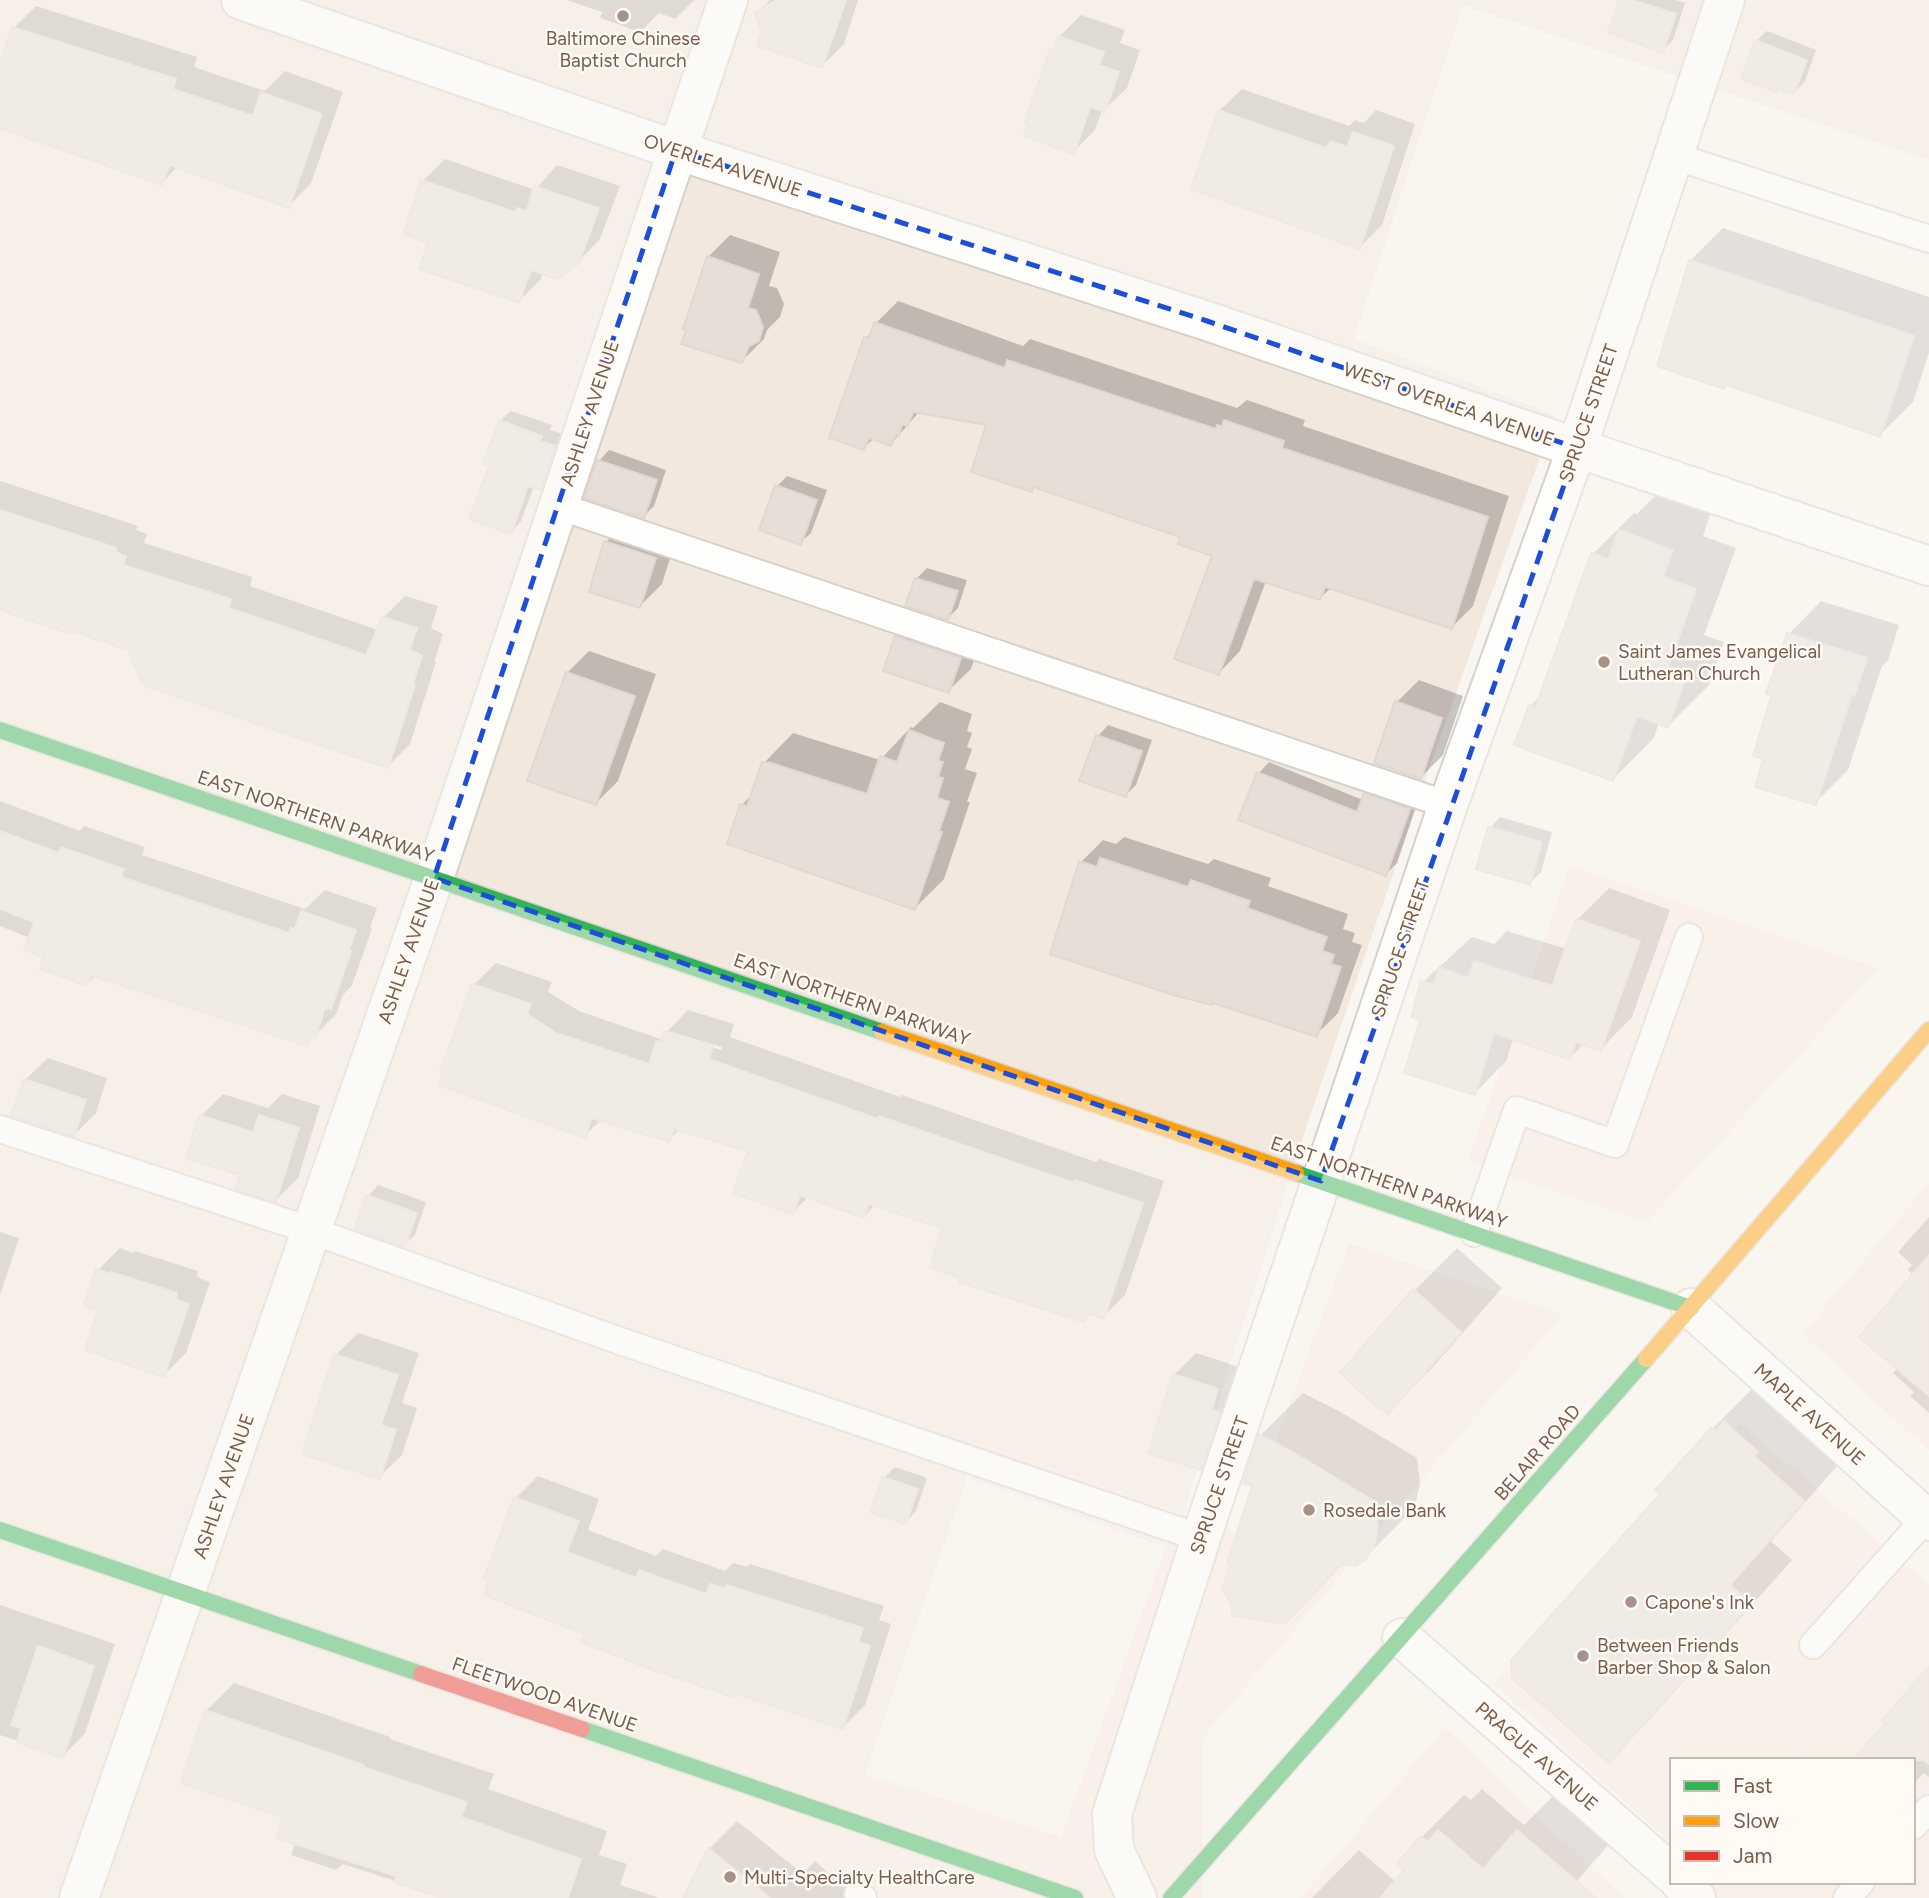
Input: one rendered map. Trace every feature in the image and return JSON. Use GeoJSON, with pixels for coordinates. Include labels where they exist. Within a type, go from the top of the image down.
{"type":"FeatureCollection","features":[{"type":"Feature","properties":{"kind":"main road","name":"EAST NORTHERN PARKWAY"},"geometry":{"type":"LineString","coordinates":[[0,730],[1691,1308]]}},
{"type":"Feature","properties":{"kind":"main road","name":"BELAIR ROAD"},"geometry":{"type":"LineString","coordinates":[[1171,1898],[1691,1308],[1929,1030]]}},
{"type":"Feature","properties":{"kind":"main road","name":"FLEETWOOD AVENUE"},"geometry":{"type":"LineString","coordinates":[[0,1530],[1075,1898]]}},
{"type":"Feature","properties":{"kind":"street","name":"OVERLEA AVENUE"},"geometry":{"type":"LineString","coordinates":[[241,0],[676,150],[1207,321]]}},
{"type":"Feature","properties":{"kind":"street","name":"ASHLEY AVENUE"},"geometry":{"type":"LineString","coordinates":[[79,1898],[434,878],[728,0]]}},
{"type":"Feature","properties":{"kind":"street","name":"SPRUCE STREET"},"geometry":{"type":"LineString","coordinates":[[1137,1898],[1114,1850],[1112,1814],[1200,1538],[1448,804],[1577,449],[1725,0]]}},
{"type":"Feature","properties":{"kind":"street","name":"WEST OVERLEA AVENUE"},"geometry":{"type":"LineString","coordinates":[[1207,321],[1577,449],[1929,566]]}},
{"type":"Feature","properties":{"kind":"street","name":"MAPLE AVENUE"},"geometry":{"type":"LineString","coordinates":[[1691,1308],[1927,1519]]}},
{"type":"Feature","properties":{"kind":"street","name":"PRAGUE AVENUE"},"geometry":{"type":"LineString","coordinates":[[1402,1637],[1670,1872]]}},
{"type":"Feature","properties":{"kind":"street"},"geometry":{"type":"LineString","coordinates":[[1682,1884],[1696,1898]]}},
{"type":"Feature","properties":{"kind":"lane"},"geometry":{"type":"LineString","coordinates":[[1674,156],[1929,239]]}},
{"type":"Feature","properties":{"kind":"lane"},"geometry":{"type":"LineString","coordinates":[[558,506],[1448,804]]}},
{"type":"Feature","properties":{"kind":"lane"},"geometry":{"type":"LineString","coordinates":[[1474,1233],[1517,1110],[1615,1144],[1689,937]]}},
{"type":"Feature","properties":{"kind":"lane"},"geometry":{"type":"LineString","coordinates":[[0,1129],[310,1230],[620,1342],[1200,1538]]}},
{"type":"Feature","properties":{"kind":"lane"},"geometry":{"type":"LineString","coordinates":[[1813,1645],[1927,1519]]}},
{"type":"Feature","properties":{"kind":"lane"},"geometry":{"type":"LineString","coordinates":[[1915,1824],[1929,1809]]}},
{"type":"Feature","properties":{"kind":"lane"},"geometry":{"type":"LineString","coordinates":[[1847,1898],[1859,1884]]}},
{"type":"Feature","properties":{"kind":"highlighted area"},"geometry":{"type":"Polygon","coordinates":[[[676,150],[1207,321],[1577,448],[1321,1181],[434,878],[676,150]]]}},
{"type":"Feature","properties":{"kind":"shaded area"},"geometry":{"type":"Polygon","coordinates":[[[0,0],[1929,0],[1929,160],[1463,5],[1354,339],[1555,415],[1429,769],[1306,1128],[1184,1514],[979,1443],[865,1774],[732,1742],[680,1898],[0,1898],[0,0]]]}},
{"type":"Feature","properties":{"kind":"shaded area"},"geometry":{"type":"Polygon","coordinates":[[[1570,865],[1878,968],[1647,1222],[1468,1162],[1570,865]]]}},
{"type":"Feature","properties":{"kind":"shaded area"},"geometry":{"type":"Polygon","coordinates":[[[1929,1183],[1929,1451],[1802,1334],[1929,1183]]]}},
{"type":"Feature","properties":{"kind":"shaded area"},"geometry":{"type":"Polygon","coordinates":[[[1349,1244],[1563,1314],[1202,1738],[1202,1898],[680,1898],[732,1742],[865,1774],[1061,1837],[1166,1547],[968,1478],[979,1443],[1241,1533],[1349,1244]]]}},
{"type":"Feature","properties":{"kind":"shaded area"},"geometry":{"type":"Polygon","coordinates":[[[1740,1423],[1929,1585],[1929,1616],[1794,1758],[1670,1758],[1670,1842],[1494,1684],[1740,1423]]]}},
{"type":"Feature","properties":{"kind":"shaded area"},"geometry":{"type":"Polygon","coordinates":[[[1929,1616],[1929,1898],[1664,1898],[1675,1884],[1915,1884],[1915,1758],[1794,1758],[1929,1616]]]}},
{"type":"Feature","properties":{"kind":"shaded area"},"geometry":{"type":"Polygon","coordinates":[[[1445,1728],[1624,1898],[1301,1898],[1445,1728]]]}},
{"type":"Feature","properties":{"kind":"building"},"geometry":{"type":"Polygon","coordinates":[[[776,0],[846,0],[822,68],[757,46],[762,31],[754,13],[776,0]]]}},
{"type":"Feature","properties":{"kind":"building"},"geometry":{"type":"Polygon","coordinates":[[[1619,0],[1632,0],[1676,14],[1663,53],[1608,32],[1619,0]]]}},
{"type":"Feature","properties":{"kind":"building"},"geometry":{"type":"Polygon","coordinates":[[[12,27],[176,79],[173,89],[253,116],[261,92],[322,114],[289,208],[170,165],[162,185],[0,128],[0,64],[12,27]]]}},
{"type":"Feature","properties":{"kind":"building"},"geometry":{"type":"Polygon","coordinates":[[[1058,36],[1104,52],[1099,65],[1119,72],[1105,112],[1090,107],[1074,154],[1024,136],[1028,124],[1025,122],[1050,49],[1053,51],[1058,36]]]}},
{"type":"Feature","properties":{"kind":"building"},"geometry":{"type":"Polygon","coordinates":[[[1755,40],[1807,60],[1794,94],[1778,88],[1777,92],[1741,79],[1755,40]]]}},
{"type":"Feature","properties":{"kind":"building"},"geometry":{"type":"Polygon","coordinates":[[[1218,110],[1326,148],[1331,141],[1347,147],[1353,132],[1394,146],[1360,249],[1191,189],[1218,110]]]}},
{"type":"Feature","properties":{"kind":"building"},"geometry":{"type":"Polygon","coordinates":[[[421,180],[515,212],[517,208],[527,211],[534,186],[599,208],[579,263],[556,279],[531,270],[519,303],[419,269],[428,243],[403,234],[421,180]]]}},
{"type":"Feature","properties":{"kind":"building"},"geometry":{"type":"Polygon","coordinates":[[[707,256],[759,274],[748,308],[756,310],[763,327],[759,341],[749,346],[742,363],[681,344],[686,331],[683,329],[707,256]]]}},
{"type":"Feature","properties":{"kind":"building"},"geometry":{"type":"Polygon","coordinates":[[[1689,260],[1914,336],[1880,437],[1726,385],[1724,389],[1657,366],[1689,260]]]}},
{"type":"Feature","properties":{"kind":"building"},"geometry":{"type":"Polygon","coordinates":[[[874,322],[1005,368],[1007,360],[1216,429],[1217,425],[1222,427],[1224,420],[1284,441],[1282,448],[1488,517],[1452,629],[1325,587],[1320,600],[1254,579],[1219,675],[1174,659],[1212,556],[1178,544],[1180,537],[1033,487],[1032,492],[971,472],[986,425],[913,412],[908,426],[902,424],[899,436],[896,434],[891,446],[869,438],[864,450],[829,438],[864,337],[869,338],[874,322]]]}},
{"type":"Feature","properties":{"kind":"building"},"geometry":{"type":"Polygon","coordinates":[[[499,420],[542,436],[540,441],[556,446],[541,490],[528,486],[511,534],[469,519],[489,466],[483,464],[499,420]]]}},
{"type":"Feature","properties":{"kind":"building"},"geometry":{"type":"Polygon","coordinates":[[[597,460],[657,480],[644,518],[584,498],[597,460]]]}},
{"type":"Feature","properties":{"kind":"building"},"geometry":{"type":"Polygon","coordinates":[[[775,485],[817,500],[801,545],[759,530],[775,485]]]}},
{"type":"Feature","properties":{"kind":"building"},"geometry":{"type":"Polygon","coordinates":[[[0,510],[117,548],[115,552],[126,556],[123,565],[231,599],[229,608],[366,655],[382,617],[417,628],[410,650],[422,656],[388,768],[143,685],[128,650],[0,610],[0,510]]]}},
{"type":"Feature","properties":{"kind":"building","name":"Saint James Evangelical Lutheran Church"},"geometry":{"type":"Polygon","coordinates":[[[1619,530],[1673,550],[1663,577],[1696,589],[1665,676],[1684,683],[1668,728],[1637,716],[1613,781],[1514,745],[1529,705],[1535,708],[1591,553],[1608,559],[1619,530]]]}},
{"type":"Feature","properties":{"kind":"building"},"geometry":{"type":"Polygon","coordinates":[[[604,541],[656,558],[640,608],[589,592],[604,541]]]}},
{"type":"Feature","properties":{"kind":"building"},"geometry":{"type":"Polygon","coordinates":[[[915,578],[958,591],[948,620],[905,606],[915,578]]]}},
{"type":"Feature","properties":{"kind":"building"},"geometry":{"type":"Polygon","coordinates":[[[1787,633],[1867,658],[1855,695],[1852,694],[1816,805],[1755,787],[1763,759],[1753,756],[1771,696],[1766,693],[1787,633]]]}},
{"type":"Feature","properties":{"kind":"building"},"geometry":{"type":"Polygon","coordinates":[[[895,636],[961,658],[949,693],[883,671],[895,636]]]}},
{"type":"Feature","properties":{"kind":"building"},"geometry":{"type":"Polygon","coordinates":[[[566,672],[635,696],[596,805],[527,781],[566,672]]]}},
{"type":"Feature","properties":{"kind":"building"},"geometry":{"type":"Polygon","coordinates":[[[1395,701],[1442,718],[1421,779],[1374,763],[1395,701]]]}},
{"type":"Feature","properties":{"kind":"building"},"geometry":{"type":"Polygon","coordinates":[[[909,730],[944,743],[938,761],[943,762],[938,777],[943,778],[937,798],[949,802],[939,831],[942,832],[915,910],[727,844],[740,804],[747,806],[762,762],[867,794],[880,756],[897,762],[909,730]]]}},
{"type":"Feature","properties":{"kind":"building"},"geometry":{"type":"Polygon","coordinates":[[[1096,735],[1142,751],[1126,797],[1079,781],[1096,735]]]}},
{"type":"Feature","properties":{"kind":"building"},"geometry":{"type":"Polygon","coordinates":[[[1257,772],[1357,812],[1364,793],[1410,809],[1386,876],[1238,820],[1257,772]]]}},
{"type":"Feature","properties":{"kind":"building"},"geometry":{"type":"Polygon","coordinates":[[[1488,827],[1542,842],[1530,885],[1476,869],[1488,827]]]}},
{"type":"Feature","properties":{"kind":"building"},"geometry":{"type":"Polygon","coordinates":[[[0,831],[59,853],[61,847],[124,869],[121,877],[289,933],[290,928],[295,929],[301,911],[356,930],[331,1009],[325,1008],[315,1038],[310,1037],[307,1046],[91,975],[87,986],[40,969],[44,957],[24,950],[34,922],[0,909],[0,831]]]}},
{"type":"Feature","properties":{"kind":"building"},"geometry":{"type":"Polygon","coordinates":[[[1100,858],[1188,887],[1191,880],[1250,901],[1247,908],[1327,937],[1322,951],[1334,955],[1331,964],[1341,967],[1317,1037],[1213,1003],[1212,1005],[1173,995],[1050,954],[1079,861],[1097,867],[1100,858]]]}},
{"type":"Feature","properties":{"kind":"building"},"geometry":{"type":"Polygon","coordinates":[[[1576,919],[1640,941],[1601,1051],[1576,1042],[1570,1060],[1494,1033],[1475,1095],[1404,1073],[1420,1020],[1411,1017],[1421,981],[1433,985],[1439,967],[1468,978],[1474,961],[1552,986],[1576,919]]]}},
{"type":"Feature","properties":{"kind":"building"},"geometry":{"type":"Polygon","coordinates":[[[472,984],[531,1004],[527,1014],[556,1033],[649,1064],[656,1041],[661,1042],[664,1031],[713,1046],[709,1059],[878,1119],[879,1116],[1074,1183],[1075,1180],[1143,1203],[1104,1319],[1088,1313],[1084,1322],[959,1282],[961,1278],[930,1267],[942,1228],[869,1204],[864,1218],[800,1195],[793,1214],[733,1193],[748,1151],[674,1129],[669,1142],[592,1118],[585,1138],[439,1085],[443,1073],[440,1072],[472,984]]]}},
{"type":"Feature","properties":{"kind":"building"},"geometry":{"type":"Polygon","coordinates":[[[24,1079],[86,1100],[74,1137],[11,1116],[24,1079]]]}},
{"type":"Feature","properties":{"kind":"building"},"geometry":{"type":"Polygon","coordinates":[[[199,1115],[253,1132],[259,1115],[299,1128],[276,1202],[235,1189],[240,1175],[186,1158],[199,1115]]]}},
{"type":"Feature","properties":{"kind":"building"},"geometry":{"type":"Polygon","coordinates":[[[366,1195],[417,1213],[405,1247],[355,1229],[366,1195]]]}},
{"type":"Feature","properties":{"kind":"building"},"geometry":{"type":"Polygon","coordinates":[[[1929,1255],[1929,1396],[1859,1337],[1929,1255]]]}},
{"type":"Feature","properties":{"kind":"building"},"geometry":{"type":"Polygon","coordinates":[[[96,1269],[177,1293],[176,1299],[189,1304],[164,1377],[85,1350],[98,1311],[84,1306],[96,1269]]]}},
{"type":"Feature","properties":{"kind":"building"},"geometry":{"type":"Polygon","coordinates":[[[1413,1289],[1461,1332],[1388,1414],[1340,1373],[1413,1289]]]}},
{"type":"Feature","properties":{"kind":"building"},"geometry":{"type":"Polygon","coordinates":[[[334,1354],[398,1375],[381,1425],[396,1430],[380,1479],[302,1454],[334,1354]]]}},
{"type":"Feature","properties":{"kind":"building"},"geometry":{"type":"Polygon","coordinates":[[[1173,1374],[1218,1389],[1212,1409],[1220,1413],[1201,1470],[1148,1453],[1173,1374]]]}},
{"type":"Feature","properties":{"kind":"building"},"geometry":{"type":"Polygon","coordinates":[[[1724,1421],[1758,1452],[1754,1456],[1804,1501],[1730,1585],[1751,1604],[1609,1763],[1512,1678],[1511,1660],[1660,1494],[1655,1490],[1711,1428],[1716,1431],[1724,1421]]]}},
{"type":"Feature","properties":{"kind":"building"},"geometry":{"type":"Polygon","coordinates":[[[1259,1434],[1374,1501],[1378,1528],[1374,1546],[1366,1559],[1356,1566],[1342,1564],[1285,1624],[1232,1616],[1232,1605],[1222,1589],[1230,1566],[1227,1563],[1252,1486],[1243,1483],[1259,1434]]]}},
{"type":"Feature","properties":{"kind":"building"},"geometry":{"type":"Polygon","coordinates":[[[883,1477],[918,1489],[906,1524],[870,1512],[883,1477]]]}},
{"type":"Feature","properties":{"kind":"building"},"geometry":{"type":"Polygon","coordinates":[[[514,1497],[579,1521],[567,1552],[636,1578],[639,1570],[706,1594],[710,1584],[725,1589],[726,1585],[863,1628],[858,1642],[870,1646],[843,1729],[653,1670],[581,1642],[584,1634],[484,1595],[489,1580],[484,1578],[514,1497]]]}},
{"type":"Feature","properties":{"kind":"building"},"geometry":{"type":"Polygon","coordinates":[[[38,1646],[94,1666],[63,1758],[17,1742],[21,1728],[11,1725],[38,1646]]]}},
{"type":"Feature","properties":{"kind":"building"},"geometry":{"type":"Polygon","coordinates":[[[1929,1667],[1929,1764],[1915,1758],[1854,1758],[1885,1725],[1881,1721],[1929,1667]]]}},
{"type":"Feature","properties":{"kind":"building"},"geometry":{"type":"Polygon","coordinates":[[[205,1710],[467,1802],[461,1817],[581,1859],[568,1898],[443,1898],[394,1882],[396,1876],[276,1838],[283,1817],[181,1783],[205,1710]]]}},
{"type":"Feature","properties":{"kind":"building"},"geometry":{"type":"Polygon","coordinates":[[[1438,1830],[1483,1869],[1517,1830],[1596,1898],[1380,1898],[1404,1870],[1397,1864],[1420,1836],[1428,1842],[1438,1830]]]}},
{"type":"Feature","properties":{"kind":"building"},"geometry":{"type":"Polygon","coordinates":[[[708,1848],[770,1898],[683,1898],[708,1848]]]}},
{"type":"Feature","properties":{"kind":"traffic: fast"},"geometry":{"type":"LineString","coordinates":[[0,730],[882,1032]]}},
{"type":"Feature","properties":{"kind":"traffic: fast"},"geometry":{"type":"LineString","coordinates":[[1296,1173],[1691,1308]]}},
{"type":"Feature","properties":{"kind":"traffic: fast"},"geometry":{"type":"LineString","coordinates":[[1171,1898],[1646,1359]]}},
{"type":"Feature","properties":{"kind":"traffic: fast"},"geometry":{"type":"LineString","coordinates":[[0,1530],[421,1674]]}},
{"type":"Feature","properties":{"kind":"traffic: fast"},"geometry":{"type":"LineString","coordinates":[[582,1729],[1075,1898]]}},
{"type":"Feature","properties":{"kind":"traffic: slow"},"geometry":{"type":"LineString","coordinates":[[1646,1359],[1929,1030]]}},
{"type":"Feature","properties":{"kind":"traffic: slow"},"geometry":{"type":"LineString","coordinates":[[882,1032],[1296,1173]]}},
{"type":"Feature","properties":{"kind":"traffic: jam"},"geometry":{"type":"LineString","coordinates":[[421,1674],[582,1729]]}},
{"type":"Feature","properties":{"kind":"place","name":"Baltimore Chinese Baptist Church"},"geometry":{"type":"Point","coordinates":[623,16]}},
{"type":"Feature","properties":{"kind":"place","name":"Saint James Evangelical Lutheran Church"},"geometry":{"type":"Point","coordinates":[1604,662]}},
{"type":"Feature","properties":{"kind":"place","name":"Rosedale Bank"},"geometry":{"type":"Point","coordinates":[1309,1510]}},
{"type":"Feature","properties":{"kind":"place","name":"Capone's Ink"},"geometry":{"type":"Point","coordinates":[1631,1602]}},
{"type":"Feature","properties":{"kind":"place","name":"Between Friends Barber Shop & Salon"},"geometry":{"type":"Point","coordinates":[1583,1656]}},
{"type":"Feature","properties":{"kind":"place","name":"Multi-Specialty HealthCare"},"geometry":{"type":"Point","coordinates":[730,1877]}}]}
